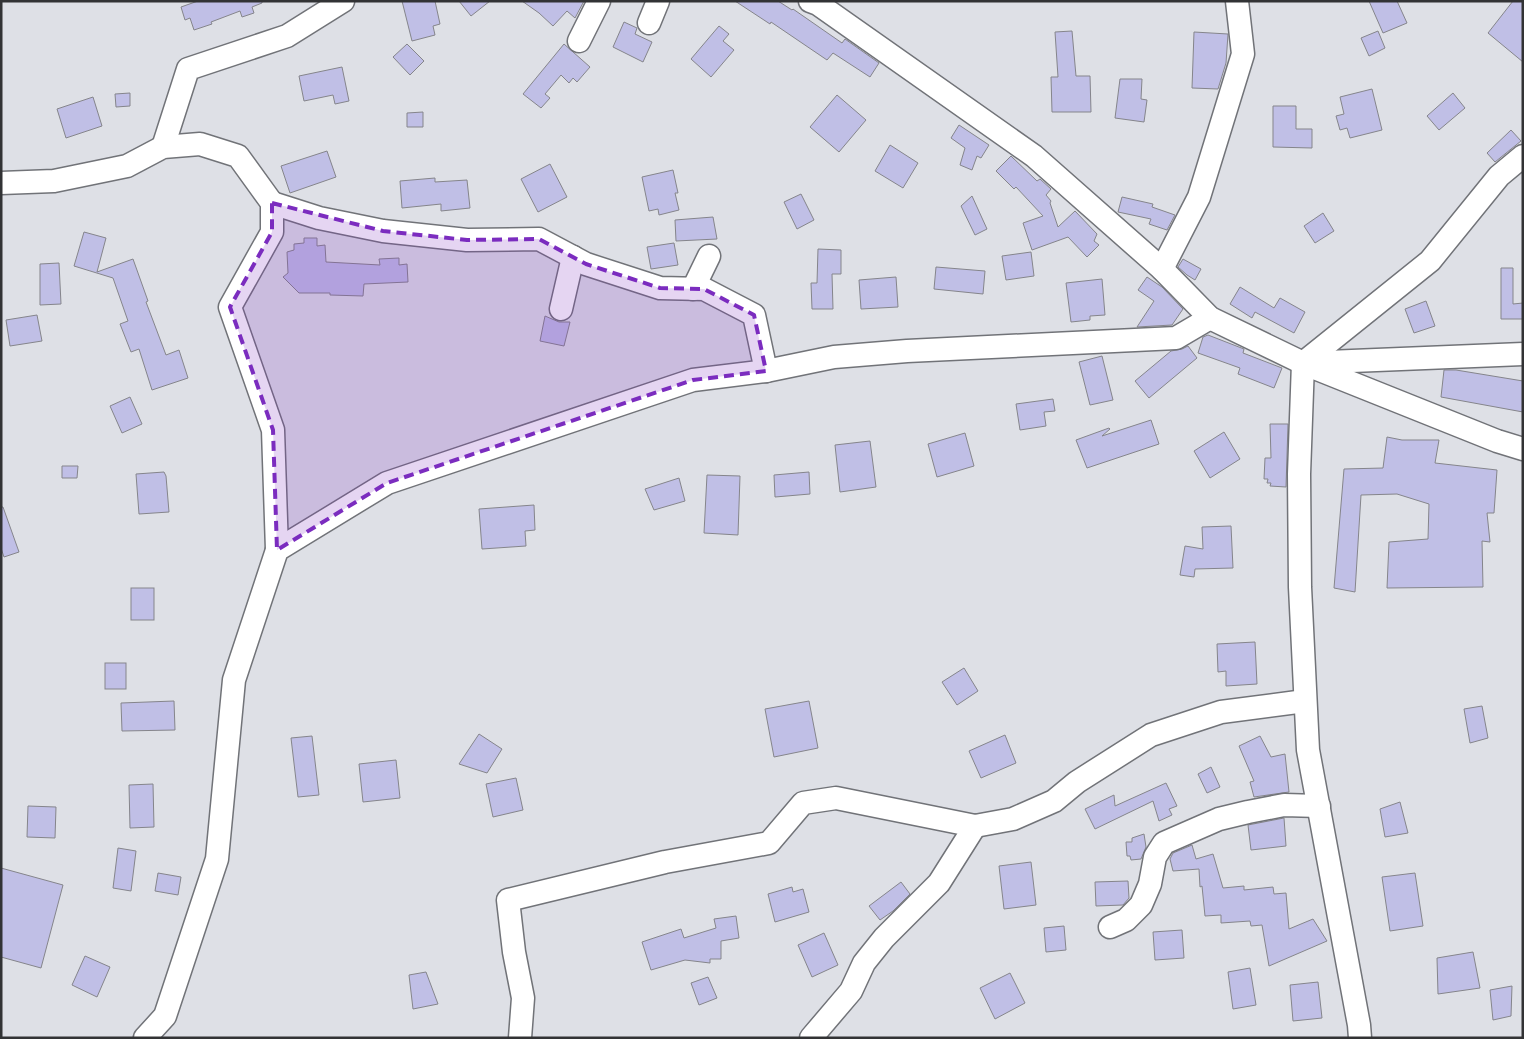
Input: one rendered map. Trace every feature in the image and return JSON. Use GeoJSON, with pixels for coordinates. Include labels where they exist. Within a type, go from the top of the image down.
{"type":"FeatureCollection","features":[{"type":"Feature","properties":{"kind":"street"},"geometry":{"type":"LineString","coordinates":[[163,147],[188,69],[287,36],[343,1]]}},
{"type":"Feature","properties":{"kind":"street"},"geometry":{"type":"LineString","coordinates":[[579,41],[600,1]]}},
{"type":"Feature","properties":{"kind":"street"},"geometry":{"type":"LineString","coordinates":[[649,23],[658,1]]}},
{"type":"Feature","properties":{"kind":"street"},"geometry":{"type":"LineString","coordinates":[[1162,269],[1199,197],[1243,54],[1237,1]]}},
{"type":"Feature","properties":{"kind":"street"},"geometry":{"type":"LineString","coordinates":[[816,2],[1034,156],[1162,269],[1210,318],[1304,363],[1523,450]]}},
{"type":"Feature","properties":{"kind":"street"},"geometry":{"type":"LineString","coordinates":[[1,183],[54,182],[127,166],[163,147],[200,144],[238,156],[272,202],[319,218],[384,231],[467,240],[539,239],[586,264],[660,288],[704,289],[754,315],[766,371]]}},
{"type":"Feature","properties":{"kind":"street"},"geometry":{"type":"LineString","coordinates":[[1360,1038],[1360,1025],[1308,750],[1300,587],[1304,363],[1430,261],[1499,176],[1523,156]]}},
{"type":"Feature","properties":{"kind":"street"},"geometry":{"type":"LineString","coordinates":[[145,1038],[164,1016],[217,859],[234,680],[277,550],[273,430],[230,307],[272,232],[272,202]]}},
{"type":"Feature","properties":{"kind":"street"},"geometry":{"type":"LineString","coordinates":[[693,289],[709,256]]}},
{"type":"Feature","properties":{"kind":"street"},"geometry":{"type":"LineString","coordinates":[[561,309],[573,257]]}},
{"type":"Feature","properties":{"kind":"street"},"geometry":{"type":"LineString","coordinates":[[277,550],[386,483],[693,380],[766,371],[834,357],[906,351],[1176,338],[1210,318]]}},
{"type":"Feature","properties":{"kind":"street"},"geometry":{"type":"LineString","coordinates":[[1304,363],[1523,354]]}},
{"type":"Feature","properties":{"kind":"street"},"geometry":{"type":"LineString","coordinates":[[520,1038],[523,998],[514,952],[508,900],[665,862],[769,843],[803,803],[836,798],[975,826],[1013,819],[1054,801],[1077,782],[1151,735],[1221,712],[1305,701]]}},
{"type":"Feature","properties":{"kind":"street"},"geometry":{"type":"LineString","coordinates":[[1110,927],[1126,920],[1141,905],[1150,884],[1155,856],[1164,843],[1219,819],[1248,812],[1284,805],[1319,806]]}},
{"type":"Feature","properties":{"kind":"street"},"geometry":{"type":"LineString","coordinates":[[810,1038],[851,991],[864,963],[884,938],[939,884],[975,826]]}},
{"type":"Feature","properties":{"kind":"highlighted area"},"geometry":{"type":"Polygon","coordinates":[[[272,203],[383,231],[467,240],[539,239],[586,264],[660,288],[704,289],[754,315],[766,371],[693,380],[387,483],[277,550],[273,430],[230,307],[272,232],[272,203]]]}},
{"type":"Feature","properties":{"kind":"building"},"geometry":{"type":"Polygon","coordinates":[[[198,1],[262,1],[262,3],[252,7],[254,13],[242,17],[240,11],[194,30],[190,18],[185,20],[181,7],[198,1]]]}},
{"type":"Feature","properties":{"kind":"building"},"geometry":{"type":"Polygon","coordinates":[[[402,1],[435,1],[440,24],[433,26],[435,35],[412,41],[402,1]]]}},
{"type":"Feature","properties":{"kind":"building"},"geometry":{"type":"Polygon","coordinates":[[[459,1],[490,1],[471,16],[459,1]]]}},
{"type":"Feature","properties":{"kind":"building"},"geometry":{"type":"Polygon","coordinates":[[[522,1],[584,1],[575,18],[567,11],[553,26],[522,1]]]}},
{"type":"Feature","properties":{"kind":"building"},"geometry":{"type":"Polygon","coordinates":[[[735,1],[778,1],[793,9],[842,43],[845,39],[879,63],[870,77],[833,53],[827,60],[771,22],[770,24],[735,1]]]}},
{"type":"Feature","properties":{"kind":"building"},"geometry":{"type":"Polygon","coordinates":[[[1369,1],[1397,1],[1407,23],[1383,33],[1369,1]]]}},
{"type":"Feature","properties":{"kind":"building"},"geometry":{"type":"Polygon","coordinates":[[[1513,1],[1523,1],[1523,62],[1488,33],[1513,1]]]}},
{"type":"Feature","properties":{"kind":"building"},"geometry":{"type":"Polygon","coordinates":[[[624,22],[637,28],[635,34],[652,42],[643,62],[613,47],[624,22]]]}},
{"type":"Feature","properties":{"kind":"building"},"geometry":{"type":"Polygon","coordinates":[[[719,26],[729,34],[723,41],[734,50],[711,77],[691,59],[719,26]]]}},
{"type":"Feature","properties":{"kind":"building"},"geometry":{"type":"Polygon","coordinates":[[[1072,31],[1076,76],[1090,76],[1091,112],[1052,112],[1051,77],[1058,77],[1055,32],[1072,31]]]}},
{"type":"Feature","properties":{"kind":"building"},"geometry":{"type":"Polygon","coordinates":[[[1378,31],[1385,48],[1369,56],[1361,38],[1378,31]]]}},
{"type":"Feature","properties":{"kind":"building"},"geometry":{"type":"Polygon","coordinates":[[[1194,32],[1228,34],[1226,63],[1218,89],[1192,88],[1194,32]]]}},
{"type":"Feature","properties":{"kind":"building"},"geometry":{"type":"Polygon","coordinates":[[[407,44],[424,61],[410,75],[393,57],[407,44]]]}},
{"type":"Feature","properties":{"kind":"building"},"geometry":{"type":"Polygon","coordinates":[[[564,44],[590,67],[577,82],[573,78],[569,83],[561,75],[545,94],[550,98],[541,108],[523,94],[564,44]]]}},
{"type":"Feature","properties":{"kind":"building"},"geometry":{"type":"Polygon","coordinates":[[[342,67],[349,101],[335,104],[333,95],[304,101],[299,76],[342,67]]]}},
{"type":"Feature","properties":{"kind":"building"},"geometry":{"type":"Polygon","coordinates":[[[1120,79],[1142,79],[1141,99],[1147,100],[1144,122],[1115,118],[1120,79]]]}},
{"type":"Feature","properties":{"kind":"building"},"geometry":{"type":"Polygon","coordinates":[[[1372,89],[1382,130],[1350,138],[1347,128],[1340,130],[1336,116],[1344,114],[1340,97],[1372,89]]]}},
{"type":"Feature","properties":{"kind":"building"},"geometry":{"type":"Polygon","coordinates":[[[130,93],[130,106],[116,107],[115,94],[130,93]]]}},
{"type":"Feature","properties":{"kind":"building"},"geometry":{"type":"Polygon","coordinates":[[[1453,93],[1465,108],[1439,130],[1427,116],[1453,93]]]}},
{"type":"Feature","properties":{"kind":"building"},"geometry":{"type":"Polygon","coordinates":[[[837,95],[866,120],[839,152],[810,127],[837,95]]]}},
{"type":"Feature","properties":{"kind":"building"},"geometry":{"type":"Polygon","coordinates":[[[93,97],[102,126],[66,138],[57,109],[93,97]]]}},
{"type":"Feature","properties":{"kind":"building"},"geometry":{"type":"Polygon","coordinates":[[[1273,106],[1296,106],[1296,129],[1312,129],[1312,148],[1273,147],[1273,106]]]}},
{"type":"Feature","properties":{"kind":"building"},"geometry":{"type":"Polygon","coordinates":[[[423,112],[423,127],[407,127],[407,113],[423,112]]]}},
{"type":"Feature","properties":{"kind":"building"},"geometry":{"type":"Polygon","coordinates":[[[959,125],[989,145],[981,158],[977,156],[972,170],[960,165],[965,148],[951,138],[959,125]]]}},
{"type":"Feature","properties":{"kind":"building"},"geometry":{"type":"Polygon","coordinates":[[[1511,130],[1521,141],[1495,162],[1487,153],[1511,130]]]}},
{"type":"Feature","properties":{"kind":"building"},"geometry":{"type":"Polygon","coordinates":[[[890,145],[918,163],[903,188],[875,171],[890,145]]]}},
{"type":"Feature","properties":{"kind":"building"},"geometry":{"type":"Polygon","coordinates":[[[327,151],[336,177],[290,193],[281,166],[327,151]]]}},
{"type":"Feature","properties":{"kind":"building"},"geometry":{"type":"Polygon","coordinates":[[[1011,156],[1037,181],[1040,179],[1051,189],[1046,195],[1051,201],[1058,227],[1075,211],[1097,234],[1094,241],[1099,245],[1087,257],[1068,237],[1032,250],[1023,223],[1043,216],[1016,187],[1014,189],[996,171],[1011,156]]]}},
{"type":"Feature","properties":{"kind":"building"},"geometry":{"type":"Polygon","coordinates":[[[550,164],[567,197],[538,212],[521,179],[550,164]]]}},
{"type":"Feature","properties":{"kind":"building"},"geometry":{"type":"Polygon","coordinates":[[[673,170],[678,193],[675,193],[679,210],[659,215],[658,209],[649,211],[642,177],[673,170]]]}},
{"type":"Feature","properties":{"kind":"building"},"geometry":{"type":"Polygon","coordinates":[[[435,178],[435,182],[467,180],[470,208],[441,211],[441,204],[402,208],[400,181],[435,178]]]}},
{"type":"Feature","properties":{"kind":"building"},"geometry":{"type":"Polygon","coordinates":[[[801,194],[814,220],[797,229],[784,202],[801,194]]]}},
{"type":"Feature","properties":{"kind":"building"},"geometry":{"type":"Polygon","coordinates":[[[972,196],[987,229],[975,235],[961,206],[972,196]]]}},
{"type":"Feature","properties":{"kind":"building"},"geometry":{"type":"Polygon","coordinates":[[[1122,197],[1153,204],[1152,207],[1175,215],[1167,230],[1149,224],[1151,219],[1118,212],[1122,197]]]}},
{"type":"Feature","properties":{"kind":"building"},"geometry":{"type":"Polygon","coordinates":[[[1323,213],[1334,231],[1315,243],[1304,226],[1323,213]]]}},
{"type":"Feature","properties":{"kind":"building"},"geometry":{"type":"Polygon","coordinates":[[[713,217],[717,239],[676,241],[675,220],[713,217]]]}},
{"type":"Feature","properties":{"kind":"building"},"geometry":{"type":"Polygon","coordinates":[[[84,232],[106,238],[97,272],[133,259],[148,301],[146,302],[166,355],[179,350],[188,378],[152,390],[139,349],[131,352],[120,324],[128,321],[113,278],[74,266],[84,232]]]}},
{"type":"Feature","properties":{"kind":"building"},"geometry":{"type":"Polygon","coordinates":[[[304,238],[317,238],[317,246],[325,245],[326,262],[380,265],[379,259],[399,258],[399,265],[407,264],[408,282],[364,284],[363,296],[299,293],[283,277],[288,273],[287,252],[294,250],[294,244],[304,243],[304,238]]]}},
{"type":"Feature","properties":{"kind":"building"},"geometry":{"type":"Polygon","coordinates":[[[674,243],[678,265],[651,269],[647,247],[674,243]]]}},
{"type":"Feature","properties":{"kind":"building"},"geometry":{"type":"Polygon","coordinates":[[[818,249],[841,250],[841,274],[832,274],[833,309],[812,309],[811,283],[817,283],[818,249]]]}},
{"type":"Feature","properties":{"kind":"building"},"geometry":{"type":"Polygon","coordinates":[[[1031,252],[1034,276],[1006,280],[1002,256],[1031,252]]]}},
{"type":"Feature","properties":{"kind":"building"},"geometry":{"type":"Polygon","coordinates":[[[1183,259],[1201,269],[1195,280],[1178,267],[1183,259]]]}},
{"type":"Feature","properties":{"kind":"building"},"geometry":{"type":"Polygon","coordinates":[[[59,263],[61,304],[40,305],[40,264],[59,263]]]}},
{"type":"Feature","properties":{"kind":"building"},"geometry":{"type":"Polygon","coordinates":[[[936,267],[985,271],[983,294],[934,289],[936,267]]]}},
{"type":"Feature","properties":{"kind":"building"},"geometry":{"type":"Polygon","coordinates":[[[1501,268],[1513,268],[1513,304],[1523,303],[1523,319],[1501,319],[1501,268]]]}},
{"type":"Feature","properties":{"kind":"building"},"geometry":{"type":"Polygon","coordinates":[[[896,277],[898,307],[861,309],[859,280],[896,277]]]}},
{"type":"Feature","properties":{"kind":"building"},"geometry":{"type":"Polygon","coordinates":[[[1147,277],[1162,287],[1183,309],[1172,325],[1137,327],[1154,301],[1138,290],[1147,277]]]}},
{"type":"Feature","properties":{"kind":"building"},"geometry":{"type":"Polygon","coordinates":[[[1102,279],[1105,315],[1090,316],[1090,320],[1071,322],[1066,283],[1102,279]]]}},
{"type":"Feature","properties":{"kind":"building"},"geometry":{"type":"Polygon","coordinates":[[[1240,287],[1274,308],[1280,298],[1305,312],[1294,333],[1255,312],[1252,318],[1230,304],[1240,287]]]}},
{"type":"Feature","properties":{"kind":"building"},"geometry":{"type":"Polygon","coordinates":[[[1426,301],[1435,326],[1414,333],[1405,309],[1426,301]]]}},
{"type":"Feature","properties":{"kind":"building"},"geometry":{"type":"Polygon","coordinates":[[[37,315],[42,341],[10,346],[6,320],[37,315]]]}},
{"type":"Feature","properties":{"kind":"building"},"geometry":{"type":"Polygon","coordinates":[[[545,316],[559,322],[570,322],[564,346],[540,341],[545,316]]]}},
{"type":"Feature","properties":{"kind":"building"},"geometry":{"type":"Polygon","coordinates":[[[1208,335],[1244,349],[1243,353],[1282,368],[1274,388],[1238,374],[1240,368],[1198,353],[1203,337],[1208,335]]]}},
{"type":"Feature","properties":{"kind":"building"},"geometry":{"type":"Polygon","coordinates":[[[1188,346],[1197,358],[1149,398],[1135,381],[1171,351],[1188,346]]]}},
{"type":"Feature","properties":{"kind":"building"},"geometry":{"type":"Polygon","coordinates":[[[1102,356],[1113,400],[1090,405],[1079,362],[1102,356]]]}},
{"type":"Feature","properties":{"kind":"building"},"geometry":{"type":"Polygon","coordinates":[[[1444,370],[1456,370],[1523,381],[1523,412],[1441,397],[1444,370]]]}},
{"type":"Feature","properties":{"kind":"building"},"geometry":{"type":"Polygon","coordinates":[[[130,397],[142,424],[122,433],[110,406],[130,397]]]}},
{"type":"Feature","properties":{"kind":"building"},"geometry":{"type":"Polygon","coordinates":[[[1053,399],[1055,411],[1044,412],[1046,426],[1020,430],[1016,404],[1053,399]]]}},
{"type":"Feature","properties":{"kind":"building"},"geometry":{"type":"Polygon","coordinates":[[[1151,420],[1159,444],[1087,468],[1076,440],[1109,428],[1102,436],[1151,420]]]}},
{"type":"Feature","properties":{"kind":"building"},"geometry":{"type":"Polygon","coordinates":[[[1270,424],[1288,424],[1286,487],[1270,486],[1271,483],[1267,483],[1268,479],[1264,479],[1265,458],[1271,458],[1270,424]]]}},
{"type":"Feature","properties":{"kind":"building"},"geometry":{"type":"Polygon","coordinates":[[[1224,432],[1240,459],[1210,478],[1194,451],[1224,432]]]}},
{"type":"Feature","properties":{"kind":"building"},"geometry":{"type":"Polygon","coordinates":[[[965,433],[974,466],[937,477],[928,444],[965,433]]]}},
{"type":"Feature","properties":{"kind":"building"},"geometry":{"type":"Polygon","coordinates":[[[1387,437],[1402,440],[1439,440],[1435,463],[1497,470],[1494,513],[1487,513],[1490,542],[1482,541],[1483,587],[1387,588],[1389,542],[1428,539],[1429,504],[1397,494],[1361,495],[1355,592],[1334,588],[1344,469],[1383,468],[1387,437]]]}},
{"type":"Feature","properties":{"kind":"building"},"geometry":{"type":"Polygon","coordinates":[[[870,441],[876,487],[840,492],[835,445],[870,441]]]}},
{"type":"Feature","properties":{"kind":"building"},"geometry":{"type":"Polygon","coordinates":[[[62,466],[78,466],[77,478],[62,478],[62,466]]]}},
{"type":"Feature","properties":{"kind":"building"},"geometry":{"type":"Polygon","coordinates":[[[164,472],[169,512],[139,514],[136,474],[164,472]]]}},
{"type":"Feature","properties":{"kind":"building"},"geometry":{"type":"Polygon","coordinates":[[[809,472],[810,494],[775,497],[774,475],[809,472]]]}},
{"type":"Feature","properties":{"kind":"building"},"geometry":{"type":"Polygon","coordinates":[[[707,475],[740,476],[738,535],[704,533],[707,475]]]}},
{"type":"Feature","properties":{"kind":"building"},"geometry":{"type":"Polygon","coordinates":[[[679,478],[685,501],[654,510],[645,489],[679,478]]]}},
{"type":"Feature","properties":{"kind":"building"},"geometry":{"type":"Polygon","coordinates":[[[534,505],[535,530],[525,531],[526,546],[482,549],[479,509],[534,505]]]}},
{"type":"Feature","properties":{"kind":"building"},"geometry":{"type":"Polygon","coordinates":[[[1,507],[3,507],[19,552],[4,557],[1,548],[1,507]]]}},
{"type":"Feature","properties":{"kind":"building"},"geometry":{"type":"Polygon","coordinates":[[[1231,526],[1233,568],[1195,569],[1194,577],[1180,575],[1185,546],[1203,549],[1202,527],[1231,526]]]}},
{"type":"Feature","properties":{"kind":"building"},"geometry":{"type":"Polygon","coordinates":[[[131,588],[154,588],[154,620],[131,620],[131,588]]]}},
{"type":"Feature","properties":{"kind":"building"},"geometry":{"type":"Polygon","coordinates":[[[1255,642],[1257,684],[1226,686],[1226,671],[1218,672],[1217,644],[1255,642]]]}},
{"type":"Feature","properties":{"kind":"building"},"geometry":{"type":"Polygon","coordinates":[[[105,663],[126,663],[126,689],[105,689],[105,663]]]}},
{"type":"Feature","properties":{"kind":"building"},"geometry":{"type":"Polygon","coordinates":[[[964,668],[978,691],[957,705],[942,682],[964,668]]]}},
{"type":"Feature","properties":{"kind":"building"},"geometry":{"type":"Polygon","coordinates":[[[174,701],[175,730],[122,731],[121,703],[174,701]]]}},
{"type":"Feature","properties":{"kind":"building"},"geometry":{"type":"Polygon","coordinates":[[[809,701],[818,748],[774,757],[765,709],[809,701]]]}},
{"type":"Feature","properties":{"kind":"building"},"geometry":{"type":"Polygon","coordinates":[[[1482,706],[1488,738],[1470,743],[1464,709],[1482,706]]]}},
{"type":"Feature","properties":{"kind":"building"},"geometry":{"type":"Polygon","coordinates":[[[479,734],[502,749],[487,773],[459,764],[479,734]]]}},
{"type":"Feature","properties":{"kind":"building"},"geometry":{"type":"Polygon","coordinates":[[[1005,735],[1016,763],[981,778],[969,751],[1005,735]]]}},
{"type":"Feature","properties":{"kind":"building"},"geometry":{"type":"Polygon","coordinates":[[[312,736],[319,795],[298,797],[291,738],[312,736]]]}},
{"type":"Feature","properties":{"kind":"building"},"geometry":{"type":"Polygon","coordinates":[[[1260,736],[1271,757],[1285,754],[1289,792],[1254,797],[1250,782],[1254,781],[1239,746],[1260,736]]]}},
{"type":"Feature","properties":{"kind":"building"},"geometry":{"type":"Polygon","coordinates":[[[396,760],[400,798],[363,802],[359,764],[396,760]]]}},
{"type":"Feature","properties":{"kind":"building"},"geometry":{"type":"Polygon","coordinates":[[[1211,767],[1220,787],[1207,793],[1198,774],[1211,767]]]}},
{"type":"Feature","properties":{"kind":"building"},"geometry":{"type":"Polygon","coordinates":[[[516,778],[523,810],[493,817],[486,784],[516,778]]]}},
{"type":"Feature","properties":{"kind":"building"},"geometry":{"type":"Polygon","coordinates":[[[1166,783],[1177,806],[1169,809],[1172,815],[1159,821],[1153,801],[1095,829],[1085,809],[1114,795],[1115,806],[1166,783]]]}},
{"type":"Feature","properties":{"kind":"building"},"geometry":{"type":"Polygon","coordinates":[[[153,784],[154,827],[130,828],[129,785],[153,784]]]}},
{"type":"Feature","properties":{"kind":"building"},"geometry":{"type":"Polygon","coordinates":[[[1400,802],[1408,833],[1385,837],[1380,809],[1400,802]]]}},
{"type":"Feature","properties":{"kind":"building"},"geometry":{"type":"Polygon","coordinates":[[[28,806],[56,807],[55,838],[27,837],[28,806]]]}},
{"type":"Feature","properties":{"kind":"building"},"geometry":{"type":"Polygon","coordinates":[[[1284,818],[1286,846],[1251,850],[1248,825],[1284,818]]]}},
{"type":"Feature","properties":{"kind":"building"},"geometry":{"type":"Polygon","coordinates":[[[1144,834],[1146,847],[1141,859],[1131,860],[1130,856],[1127,856],[1126,842],[1132,842],[1132,838],[1144,834]]]}},
{"type":"Feature","properties":{"kind":"building"},"geometry":{"type":"Polygon","coordinates":[[[1192,845],[1196,859],[1213,854],[1223,888],[1244,886],[1244,890],[1273,887],[1274,894],[1286,893],[1289,929],[1313,919],[1327,941],[1269,966],[1262,925],[1251,926],[1250,921],[1221,923],[1221,915],[1205,916],[1199,869],[1173,871],[1170,859],[1173,853],[1192,845]]]}},
{"type":"Feature","properties":{"kind":"building"},"geometry":{"type":"Polygon","coordinates":[[[118,848],[136,851],[131,891],[113,888],[118,848]]]}},
{"type":"Feature","properties":{"kind":"building"},"geometry":{"type":"Polygon","coordinates":[[[1031,862],[1036,905],[1004,909],[999,866],[1031,862]]]}},
{"type":"Feature","properties":{"kind":"building"},"geometry":{"type":"Polygon","coordinates":[[[1,868],[63,885],[41,968],[1,957],[1,868]]]}},
{"type":"Feature","properties":{"kind":"building"},"geometry":{"type":"Polygon","coordinates":[[[158,873],[181,877],[178,895],[155,891],[158,873]]]}},
{"type":"Feature","properties":{"kind":"building"},"geometry":{"type":"Polygon","coordinates":[[[1415,873],[1423,926],[1390,931],[1382,877],[1415,873]]]}},
{"type":"Feature","properties":{"kind":"building"},"geometry":{"type":"Polygon","coordinates":[[[1128,881],[1129,898],[1123,905],[1096,906],[1095,882],[1128,881]]]}},
{"type":"Feature","properties":{"kind":"building"},"geometry":{"type":"Polygon","coordinates":[[[901,882],[910,894],[893,911],[880,920],[869,906],[901,882]]]}},
{"type":"Feature","properties":{"kind":"building"},"geometry":{"type":"Polygon","coordinates":[[[792,887],[793,892],[803,889],[809,912],[775,922],[768,894],[792,887]]]}},
{"type":"Feature","properties":{"kind":"building"},"geometry":{"type":"Polygon","coordinates":[[[736,916],[739,938],[721,941],[721,959],[710,959],[710,963],[685,960],[651,970],[642,942],[681,929],[684,938],[716,928],[714,919],[736,916]]]}},
{"type":"Feature","properties":{"kind":"building"},"geometry":{"type":"Polygon","coordinates":[[[1064,926],[1066,950],[1046,952],[1044,928],[1064,926]]]}},
{"type":"Feature","properties":{"kind":"building"},"geometry":{"type":"Polygon","coordinates":[[[1182,930],[1184,958],[1155,960],[1153,932],[1182,930]]]}},
{"type":"Feature","properties":{"kind":"building"},"geometry":{"type":"Polygon","coordinates":[[[824,933],[838,965],[812,977],[798,945],[824,933]]]}},
{"type":"Feature","properties":{"kind":"building"},"geometry":{"type":"Polygon","coordinates":[[[1473,952],[1480,988],[1438,994],[1437,958],[1473,952]]]}},
{"type":"Feature","properties":{"kind":"building"},"geometry":{"type":"Polygon","coordinates":[[[85,956],[110,967],[97,997],[72,985],[85,956]]]}},
{"type":"Feature","properties":{"kind":"building"},"geometry":{"type":"Polygon","coordinates":[[[1250,968],[1256,1005],[1233,1009],[1228,972],[1250,968]]]}},
{"type":"Feature","properties":{"kind":"building"},"geometry":{"type":"Polygon","coordinates":[[[426,972],[438,1004],[413,1009],[409,975],[426,972]]]}},
{"type":"Feature","properties":{"kind":"building"},"geometry":{"type":"Polygon","coordinates":[[[1010,973],[1025,1003],[995,1019],[980,988],[1010,973]]]}},
{"type":"Feature","properties":{"kind":"building"},"geometry":{"type":"Polygon","coordinates":[[[708,977],[717,998],[699,1005],[691,983],[708,977]]]}},
{"type":"Feature","properties":{"kind":"building"},"geometry":{"type":"Polygon","coordinates":[[[1318,982],[1322,1018],[1293,1021],[1290,985],[1318,982]]]}},
{"type":"Feature","properties":{"kind":"building"},"geometry":{"type":"Polygon","coordinates":[[[1512,986],[1511,1016],[1493,1020],[1490,990],[1512,986]]]}}]}
